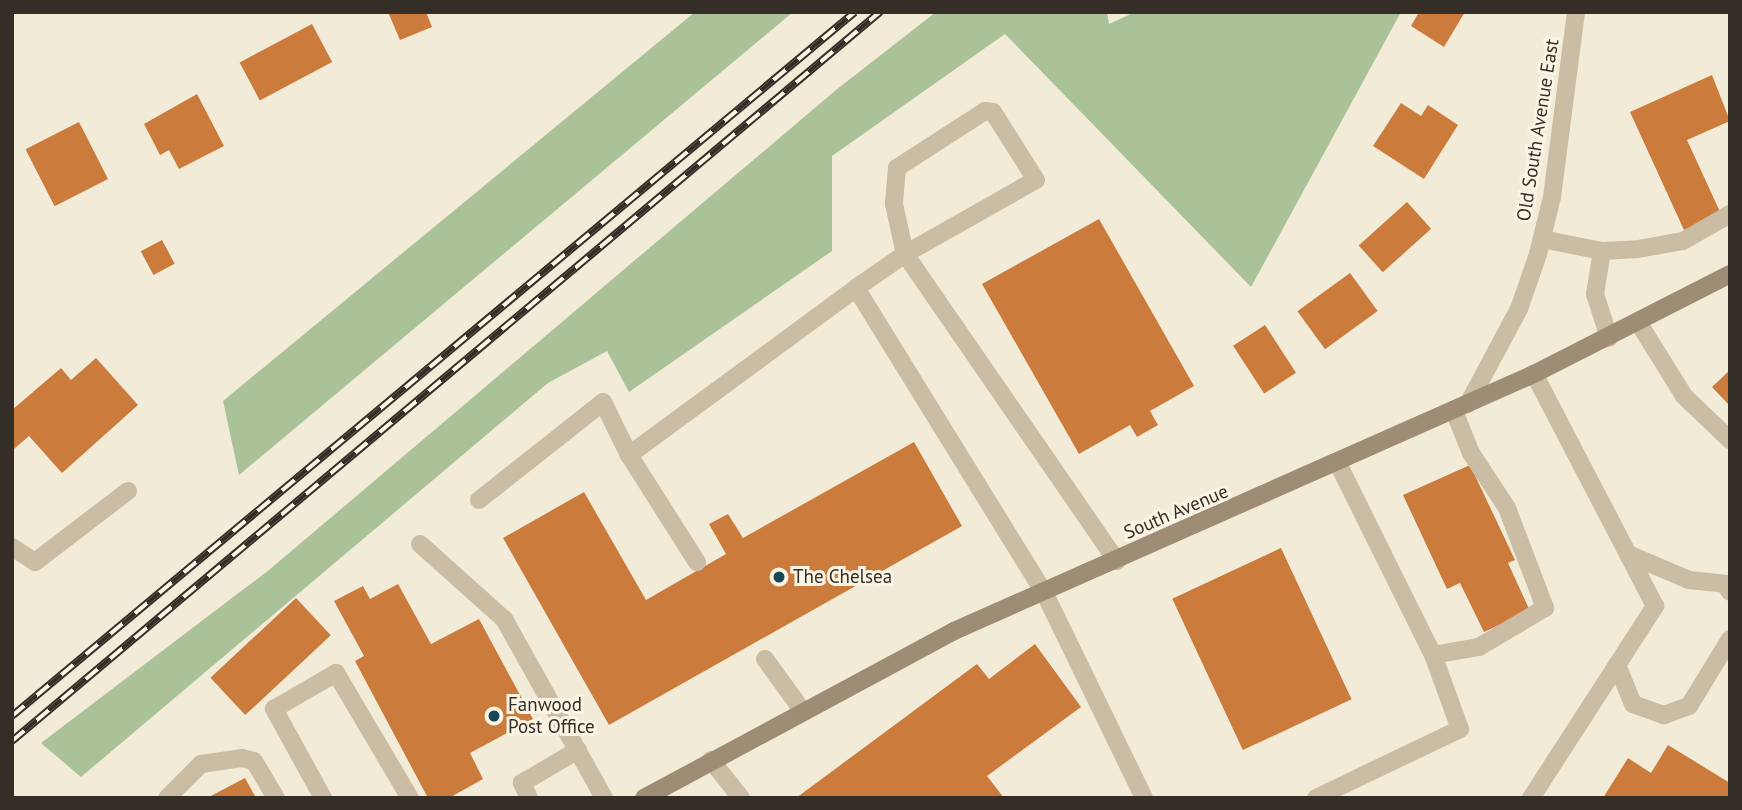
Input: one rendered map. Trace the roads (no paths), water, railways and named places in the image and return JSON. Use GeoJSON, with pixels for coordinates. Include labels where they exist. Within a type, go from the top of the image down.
{"type":"FeatureCollection","features":[{"type":"Feature","properties":{"kind":"main road","name":"South Avenue"},"geometry":{"type":"LineString","coordinates":[[643,798],[802,710],[954,631],[1461,408],[1609,338],[1730,274]]}},
{"type":"Feature","properties":{"kind":"street","name":"Old South Avenue East"},"geometry":{"type":"LineString","coordinates":[[1461,408],[1519,309],[1542,239],[1576,12]]}},
{"type":"Feature","properties":{"kind":"street"},"geometry":{"type":"LineString","coordinates":[[629,455],[905,254],[1036,180],[993,111],[985,111],[897,168],[894,205],[905,254],[1117,561]]}},
{"type":"Feature","properties":{"kind":"street"},"geometry":{"type":"LineString","coordinates":[[1542,239],[1602,251],[1683,241],[1730,214]]}},
{"type":"Feature","properties":{"kind":"street"},"geometry":{"type":"LineString","coordinates":[[1602,251],[1595,294],[1609,338]]}},
{"type":"Feature","properties":{"kind":"street"},"geometry":{"type":"LineString","coordinates":[[856,288],[1044,592],[1144,798]]}},
{"type":"Feature","properties":{"kind":"street"},"geometry":{"type":"LineString","coordinates":[[1638,322],[1684,396],[1730,440]]}},
{"type":"Feature","properties":{"kind":"street"},"geometry":{"type":"LineString","coordinates":[[1531,798],[1655,606],[1534,374]]}},
{"type":"Feature","properties":{"kind":"street"},"geometry":{"type":"LineString","coordinates":[[479,500],[603,402],[629,455],[697,562]]}},
{"type":"Feature","properties":{"kind":"street"},"geometry":{"type":"LineString","coordinates":[[1433,655],[1479,647],[1545,608],[1507,508],[1471,453],[1461,408]]}},
{"type":"Feature","properties":{"kind":"street"},"geometry":{"type":"LineString","coordinates":[[1316,798],[1460,729],[1433,655],[1338,464]]}},
{"type":"Feature","properties":{"kind":"street"},"geometry":{"type":"LineString","coordinates":[[12,547],[34,562],[128,491]]}},
{"type":"Feature","properties":{"kind":"street"},"geometry":{"type":"LineString","coordinates":[[420,544],[504,619],[604,798]]}},
{"type":"Feature","properties":{"kind":"street"},"geometry":{"type":"LineString","coordinates":[[1628,554],[1689,580],[1725,584],[1730,592]]}},
{"type":"Feature","properties":{"kind":"street"},"geometry":{"type":"LineString","coordinates":[[1617,664],[1633,704],[1664,715],[1689,706],[1730,639]]}},
{"type":"Feature","properties":{"kind":"street"},"geometry":{"type":"LineString","coordinates":[[765,659],[802,710]]}},
{"type":"Feature","properties":{"kind":"street"},"geometry":{"type":"LineString","coordinates":[[323,798],[274,709],[335,673],[410,798]]}},
{"type":"Feature","properties":{"kind":"street"},"geometry":{"type":"LineString","coordinates":[[526,791],[578,750]]}},
{"type":"Feature","properties":{"kind":"street"},"geometry":{"type":"LineString","coordinates":[[167,798],[201,764],[242,758],[254,761],[276,798]]}},
{"type":"Feature","properties":{"kind":"street"},"geometry":{"type":"LineString","coordinates":[[711,760],[741,798]]}},
{"type":"Feature","properties":{"kind":"railway"},"geometry":{"type":"LineString","coordinates":[[12,716],[855,12]]}},
{"type":"Feature","properties":{"kind":"railway"},"geometry":{"type":"LineString","coordinates":[[12,741],[880,12]]}},
{"type":"Feature","properties":{"kind":"place","name":"The Chelsea"},"geometry":{"type":"Point","coordinates":[779,577]}},
{"type":"Feature","properties":{"kind":"place","name":"Fanwood Post Office"},"geometry":{"type":"Point","coordinates":[494,716]}}]}
